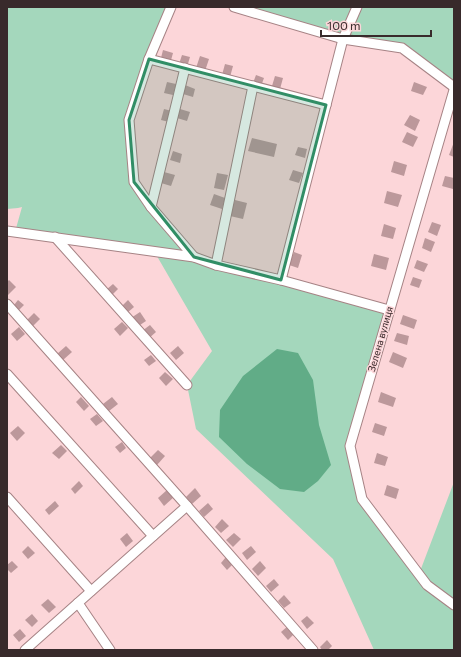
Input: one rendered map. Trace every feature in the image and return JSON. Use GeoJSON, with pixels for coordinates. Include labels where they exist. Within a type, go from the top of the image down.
{"type":"FeatureCollection","features":[{"type":"Feature","properties":{"kind":"street"},"geometry":{"type":"LineString","coordinates":[[171,7],[149,59],[129,120],[134,182],[151,207],[194,257]]}},
{"type":"Feature","properties":{"kind":"street"},"geometry":{"type":"LineString","coordinates":[[234,7],[343,39],[402,48],[454,88]]}},
{"type":"Feature","properties":{"kind":"street"},"geometry":{"type":"LineString","coordinates":[[281,280],[343,39],[357,7]]}},
{"type":"Feature","properties":{"kind":"street"},"geometry":{"type":"LineString","coordinates":[[149,59],[326,105]]}},
{"type":"Feature","properties":{"kind":"street"},"geometry":{"type":"LineString","coordinates":[[151,207],[185,68]]}},
{"type":"Feature","properties":{"kind":"street"},"geometry":{"type":"LineString","coordinates":[[216,265],[254,86]]}},
{"type":"Feature","properties":{"kind":"street","name":"Зелена вулиця"},"geometry":{"type":"LineString","coordinates":[[454,88],[350,446],[362,499],[427,585],[454,605]]}},
{"type":"Feature","properties":{"kind":"street"},"geometry":{"type":"LineString","coordinates":[[7,231],[194,257],[216,265],[281,280],[389,310]]}},
{"type":"Feature","properties":{"kind":"street"},"geometry":{"type":"LineString","coordinates":[[55,237],[187,385]]}},
{"type":"Feature","properties":{"kind":"street"},"geometry":{"type":"LineString","coordinates":[[7,304],[313,650]]}},
{"type":"Feature","properties":{"kind":"street"},"geometry":{"type":"LineString","coordinates":[[7,374],[153,536]]}},
{"type":"Feature","properties":{"kind":"street"},"geometry":{"type":"LineString","coordinates":[[7,497],[91,591]]}},
{"type":"Feature","properties":{"kind":"street"},"geometry":{"type":"LineString","coordinates":[[25,650],[187,506]]}},
{"type":"Feature","properties":{"kind":"street"},"geometry":{"type":"LineString","coordinates":[[78,603],[110,650]]}},
{"type":"Feature","properties":{"kind":"highlighted area"},"geometry":{"type":"Polygon","coordinates":[[[149,59],[326,105],[281,280],[194,257],[134,182],[129,120],[149,59]]]}},
{"type":"Feature","properties":{"kind":"shaded area"},"geometry":{"type":"Polygon","coordinates":[[[7,7],[171,7],[129,120],[134,182],[194,257],[389,310],[350,446],[362,499],[419,574],[454,482],[454,650],[374,650],[333,559],[196,429],[187,385],[212,351],[154,251],[15,232],[22,207],[7,209],[7,7]]]}},
{"type":"Feature","properties":{"kind":"shaded area"},"geometry":{"type":"Polygon","coordinates":[[[234,7],[454,7],[454,87],[402,48],[343,39],[234,7]]]}},
{"type":"Feature","properties":{"kind":"shaded area"},"geometry":{"type":"Polygon","coordinates":[[[277,349],[298,353],[313,380],[319,425],[331,465],[318,481],[304,492],[280,489],[247,464],[219,437],[220,410],[243,376],[277,349]]]}},
{"type":"Feature","properties":{"kind":"building"},"geometry":{"type":"Polygon","coordinates":[[[163,50],[173,53],[170,64],[160,62],[163,50]]]}},
{"type":"Feature","properties":{"kind":"building"},"geometry":{"type":"Polygon","coordinates":[[[182,55],[190,57],[187,67],[179,64],[182,55]]]}},
{"type":"Feature","properties":{"kind":"building"},"geometry":{"type":"Polygon","coordinates":[[[200,56],[209,59],[205,71],[196,68],[200,56]]]}},
{"type":"Feature","properties":{"kind":"building"},"geometry":{"type":"Polygon","coordinates":[[[225,64],[233,66],[230,77],[222,75],[225,64]]]}},
{"type":"Feature","properties":{"kind":"building"},"geometry":{"type":"Polygon","coordinates":[[[256,75],[264,78],[261,86],[253,83],[256,75]]]}},
{"type":"Feature","properties":{"kind":"building"},"geometry":{"type":"Polygon","coordinates":[[[275,76],[283,78],[280,89],[272,86],[275,76]]]}},
{"type":"Feature","properties":{"kind":"building"},"geometry":{"type":"Polygon","coordinates":[[[167,82],[176,84],[173,95],[164,93],[167,82]]]}},
{"type":"Feature","properties":{"kind":"building"},"geometry":{"type":"Polygon","coordinates":[[[414,82],[427,87],[423,95],[411,91],[414,82]]]}},
{"type":"Feature","properties":{"kind":"building"},"geometry":{"type":"Polygon","coordinates":[[[185,85],[195,89],[193,97],[183,94],[185,85]]]}},
{"type":"Feature","properties":{"kind":"building"},"geometry":{"type":"Polygon","coordinates":[[[164,109],[172,111],[169,122],[161,120],[164,109]]]}},
{"type":"Feature","properties":{"kind":"building"},"geometry":{"type":"Polygon","coordinates":[[[180,109],[190,112],[187,121],[177,118],[180,109]]]}},
{"type":"Feature","properties":{"kind":"building"},"geometry":{"type":"Polygon","coordinates":[[[410,115],[420,120],[415,131],[404,125],[410,115]]]}},
{"type":"Feature","properties":{"kind":"building"},"geometry":{"type":"Polygon","coordinates":[[[407,132],[418,137],[413,147],[402,142],[407,132]]]}},
{"type":"Feature","properties":{"kind":"building"},"geometry":{"type":"Polygon","coordinates":[[[252,138],[277,144],[274,157],[248,151],[252,138]]]}},
{"type":"Feature","properties":{"kind":"building"},"geometry":{"type":"Polygon","coordinates":[[[454,142],[454,157],[449,155],[454,142]]]}},
{"type":"Feature","properties":{"kind":"building"},"geometry":{"type":"Polygon","coordinates":[[[298,147],[307,149],[305,158],[295,155],[298,147]]]}},
{"type":"Feature","properties":{"kind":"building"},"geometry":{"type":"Polygon","coordinates":[[[173,151],[182,154],[180,163],[170,160],[173,151]]]}},
{"type":"Feature","properties":{"kind":"building"},"geometry":{"type":"Polygon","coordinates":[[[394,161],[407,165],[404,176],[391,172],[394,161]]]}},
{"type":"Feature","properties":{"kind":"building"},"geometry":{"type":"Polygon","coordinates":[[[293,170],[303,173],[299,183],[289,180],[293,170]]]}},
{"type":"Feature","properties":{"kind":"building"},"geometry":{"type":"Polygon","coordinates":[[[164,172],[175,175],[171,186],[161,183],[164,172]]]}},
{"type":"Feature","properties":{"kind":"building"},"geometry":{"type":"Polygon","coordinates":[[[217,173],[228,175],[224,190],[214,188],[217,173]]]}},
{"type":"Feature","properties":{"kind":"building"},"geometry":{"type":"Polygon","coordinates":[[[445,176],[454,178],[453,189],[442,186],[445,176]]]}},
{"type":"Feature","properties":{"kind":"building"},"geometry":{"type":"Polygon","coordinates":[[[387,191],[402,195],[398,207],[384,203],[387,191]]]}},
{"type":"Feature","properties":{"kind":"building"},"geometry":{"type":"Polygon","coordinates":[[[214,194],[225,198],[222,209],[210,205],[214,194]]]}},
{"type":"Feature","properties":{"kind":"building"},"geometry":{"type":"Polygon","coordinates":[[[235,200],[247,203],[243,219],[230,216],[235,200]]]}},
{"type":"Feature","properties":{"kind":"building"},"geometry":{"type":"Polygon","coordinates":[[[432,222],[441,225],[437,236],[428,232],[432,222]]]}},
{"type":"Feature","properties":{"kind":"building"},"geometry":{"type":"Polygon","coordinates":[[[384,224],[396,228],[393,239],[381,236],[384,224]]]}},
{"type":"Feature","properties":{"kind":"building"},"geometry":{"type":"Polygon","coordinates":[[[425,238],[435,242],[431,252],[422,248],[425,238]]]}},
{"type":"Feature","properties":{"kind":"building"},"geometry":{"type":"Polygon","coordinates":[[[294,252],[302,255],[298,268],[289,265],[294,252]]]}},
{"type":"Feature","properties":{"kind":"building"},"geometry":{"type":"Polygon","coordinates":[[[374,254],[389,258],[386,270],[371,266],[374,254]]]}},
{"type":"Feature","properties":{"kind":"building"},"geometry":{"type":"Polygon","coordinates":[[[417,260],[428,264],[424,272],[414,268],[417,260]]]}},
{"type":"Feature","properties":{"kind":"building"},"geometry":{"type":"Polygon","coordinates":[[[413,277],[422,280],[419,288],[410,285],[413,277]]]}},
{"type":"Feature","properties":{"kind":"building"},"geometry":{"type":"Polygon","coordinates":[[[9,280],[16,287],[7,296],[7,282],[9,280]]]}},
{"type":"Feature","properties":{"kind":"building"},"geometry":{"type":"Polygon","coordinates":[[[113,284],[118,289],[112,295],[106,290],[113,284]]]}},
{"type":"Feature","properties":{"kind":"building"},"geometry":{"type":"Polygon","coordinates":[[[18,300],[24,305],[19,310],[14,305],[18,300]]]}},
{"type":"Feature","properties":{"kind":"building"},"geometry":{"type":"Polygon","coordinates":[[[128,300],[134,307],[127,313],[121,307],[128,300]]]}},
{"type":"Feature","properties":{"kind":"building"},"geometry":{"type":"Polygon","coordinates":[[[140,312],[146,321],[137,327],[131,318],[140,312]]]}},
{"type":"Feature","properties":{"kind":"building"},"geometry":{"type":"Polygon","coordinates":[[[34,313],[40,319],[32,327],[26,321],[34,313]]]}},
{"type":"Feature","properties":{"kind":"building"},"geometry":{"type":"Polygon","coordinates":[[[403,315],[417,320],[414,329],[400,324],[403,315]]]}},
{"type":"Feature","properties":{"kind":"building"},"geometry":{"type":"Polygon","coordinates":[[[122,322],[128,328],[120,336],[114,329],[122,322]]]}},
{"type":"Feature","properties":{"kind":"building"},"geometry":{"type":"Polygon","coordinates":[[[150,325],[156,332],[148,339],[142,331],[150,325]]]}},
{"type":"Feature","properties":{"kind":"building"},"geometry":{"type":"Polygon","coordinates":[[[19,327],[25,334],[17,341],[11,334],[19,327]]]}},
{"type":"Feature","properties":{"kind":"building"},"geometry":{"type":"Polygon","coordinates":[[[397,333],[409,336],[407,345],[394,341],[397,333]]]}},
{"type":"Feature","properties":{"kind":"building"},"geometry":{"type":"Polygon","coordinates":[[[66,346],[72,352],[63,360],[57,354],[66,346]]]}},
{"type":"Feature","properties":{"kind":"building"},"geometry":{"type":"Polygon","coordinates":[[[178,346],[184,353],[176,360],[170,353],[178,346]]]}},
{"type":"Feature","properties":{"kind":"building"},"geometry":{"type":"Polygon","coordinates":[[[393,352],[407,358],[403,368],[389,362],[393,352]]]}},
{"type":"Feature","properties":{"kind":"building"},"geometry":{"type":"Polygon","coordinates":[[[151,355],[156,361],[149,366],[144,360],[151,355]]]}},
{"type":"Feature","properties":{"kind":"building"},"geometry":{"type":"Polygon","coordinates":[[[165,372],[173,379],[166,386],[159,378],[165,372]]]}},
{"type":"Feature","properties":{"kind":"building"},"geometry":{"type":"Polygon","coordinates":[[[381,392],[396,398],[393,407],[378,402],[381,392]]]}},
{"type":"Feature","properties":{"kind":"building"},"geometry":{"type":"Polygon","coordinates":[[[81,397],[89,406],[84,411],[76,402],[81,397]]]}},
{"type":"Feature","properties":{"kind":"building"},"geometry":{"type":"Polygon","coordinates":[[[112,397],[118,404],[109,411],[103,404],[112,397]]]}},
{"type":"Feature","properties":{"kind":"building"},"geometry":{"type":"Polygon","coordinates":[[[97,414],[103,421],[96,426],[90,419],[97,414]]]}},
{"type":"Feature","properties":{"kind":"building"},"geometry":{"type":"Polygon","coordinates":[[[375,423],[387,427],[384,436],[372,432],[375,423]]]}},
{"type":"Feature","properties":{"kind":"building"},"geometry":{"type":"Polygon","coordinates":[[[18,426],[25,433],[17,441],[10,433],[18,426]]]}},
{"type":"Feature","properties":{"kind":"building"},"geometry":{"type":"Polygon","coordinates":[[[122,442],[126,448],[120,453],[115,447],[122,442]]]}},
{"type":"Feature","properties":{"kind":"building"},"geometry":{"type":"Polygon","coordinates":[[[61,445],[67,451],[59,459],[52,453],[61,445]]]}},
{"type":"Feature","properties":{"kind":"building"},"geometry":{"type":"Polygon","coordinates":[[[158,450],[165,456],[157,465],[150,458],[158,450]]]}},
{"type":"Feature","properties":{"kind":"building"},"geometry":{"type":"Polygon","coordinates":[[[377,453],[388,457],[385,466],[374,463],[377,453]]]}},
{"type":"Feature","properties":{"kind":"building"},"geometry":{"type":"Polygon","coordinates":[[[79,481],[83,486],[75,494],[71,489],[79,481]]]}},
{"type":"Feature","properties":{"kind":"building"},"geometry":{"type":"Polygon","coordinates":[[[387,485],[399,489],[396,499],[384,495],[387,485]]]}},
{"type":"Feature","properties":{"kind":"building"},"geometry":{"type":"Polygon","coordinates":[[[195,488],[201,496],[192,504],[186,497],[195,488]]]}},
{"type":"Feature","properties":{"kind":"building"},"geometry":{"type":"Polygon","coordinates":[[[167,490],[174,497],[164,506],[158,498],[167,490]]]}},
{"type":"Feature","properties":{"kind":"building"},"geometry":{"type":"Polygon","coordinates":[[[55,501],[59,506],[49,515],[45,510],[55,501]]]}},
{"type":"Feature","properties":{"kind":"building"},"geometry":{"type":"Polygon","coordinates":[[[208,503],[213,509],[204,517],[199,511],[208,503]]]}},
{"type":"Feature","properties":{"kind":"building"},"geometry":{"type":"Polygon","coordinates":[[[222,519],[229,526],[221,533],[215,527],[222,519]]]}},
{"type":"Feature","properties":{"kind":"building"},"geometry":{"type":"Polygon","coordinates":[[[127,533],[133,541],[126,547],[120,539],[127,533]]]}},
{"type":"Feature","properties":{"kind":"building"},"geometry":{"type":"Polygon","coordinates":[[[234,533],[241,539],[233,547],[226,540],[234,533]]]}},
{"type":"Feature","properties":{"kind":"building"},"geometry":{"type":"Polygon","coordinates":[[[28,546],[35,553],[28,559],[22,552],[28,546]]]}},
{"type":"Feature","properties":{"kind":"building"},"geometry":{"type":"Polygon","coordinates":[[[251,546],[256,552],[247,560],[242,553],[251,546]]]}},
{"type":"Feature","properties":{"kind":"building"},"geometry":{"type":"Polygon","coordinates":[[[226,557],[233,564],[227,570],[221,563],[226,557]]]}},
{"type":"Feature","properties":{"kind":"building"},"geometry":{"type":"Polygon","coordinates":[[[12,561],[18,567],[11,573],[7,569],[7,565],[12,561]]]}},
{"type":"Feature","properties":{"kind":"building"},"geometry":{"type":"Polygon","coordinates":[[[260,561],[266,568],[258,576],[252,569],[260,561]]]}},
{"type":"Feature","properties":{"kind":"building"},"geometry":{"type":"Polygon","coordinates":[[[274,579],[279,585],[271,592],[266,586],[274,579]]]}},
{"type":"Feature","properties":{"kind":"building"},"geometry":{"type":"Polygon","coordinates":[[[284,595],[291,603],[284,608],[278,601],[284,595]]]}},
{"type":"Feature","properties":{"kind":"building"},"geometry":{"type":"Polygon","coordinates":[[[48,599],[56,607],[49,613],[41,605],[48,599]]]}},
{"type":"Feature","properties":{"kind":"building"},"geometry":{"type":"Polygon","coordinates":[[[32,614],[38,621],[32,627],[25,620],[32,614]]]}},
{"type":"Feature","properties":{"kind":"building"},"geometry":{"type":"Polygon","coordinates":[[[307,616],[314,623],[307,629],[301,621],[307,616]]]}},
{"type":"Feature","properties":{"kind":"building"},"geometry":{"type":"Polygon","coordinates":[[[288,626],[295,633],[288,640],[281,632],[288,626]]]}},
{"type":"Feature","properties":{"kind":"building"},"geometry":{"type":"Polygon","coordinates":[[[20,629],[26,636],[19,642],[13,635],[20,629]]]}},
{"type":"Feature","properties":{"kind":"building"},"geometry":{"type":"Polygon","coordinates":[[[327,640],[332,646],[328,650],[322,650],[320,647],[327,640]]]}}]}
